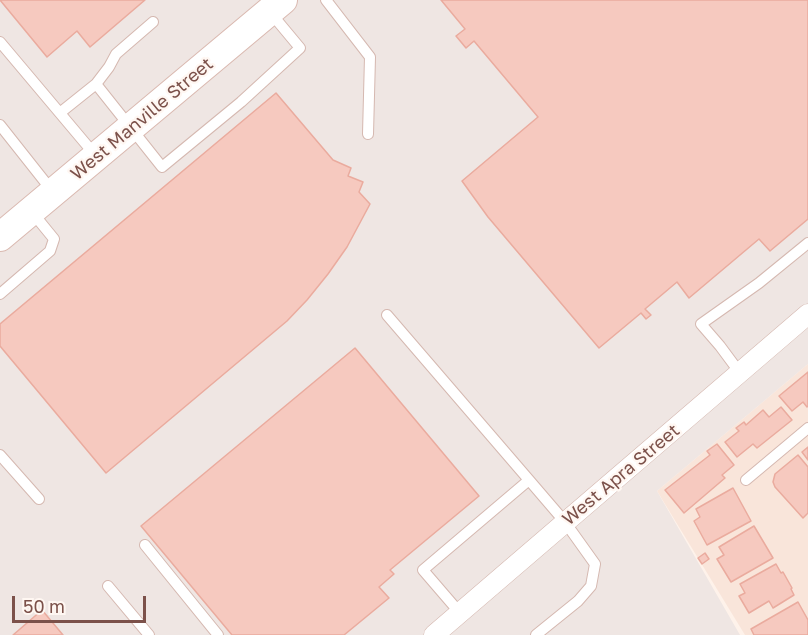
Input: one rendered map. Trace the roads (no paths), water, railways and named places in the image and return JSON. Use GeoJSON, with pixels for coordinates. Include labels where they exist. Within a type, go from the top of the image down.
{"type":"FeatureCollection","features":[{"type":"Feature","properties":{"kind":"street","name":"West Manville Street"},"geometry":{"type":"LineString","coordinates":[[0,237],[277,6]]}},
{"type":"Feature","properties":{"kind":"street","name":"West Apra Street"},"geometry":{"type":"LineString","coordinates":[[434,635],[808,314]]}},
{"type":"Feature","properties":{"kind":"lane"},"geometry":{"type":"LineString","coordinates":[[326,0],[370,57],[368,134]]}},
{"type":"Feature","properties":{"kind":"lane"},"geometry":{"type":"LineString","coordinates":[[96,84],[162,167],[241,102],[300,48],[277,6]]}},
{"type":"Feature","properties":{"kind":"lane"},"geometry":{"type":"LineString","coordinates":[[61,112],[96,84],[110,67],[116,54],[153,22]]}},
{"type":"Feature","properties":{"kind":"lane"},"geometry":{"type":"LineString","coordinates":[[0,42],[97,156]]}},
{"type":"Feature","properties":{"kind":"lane"},"geometry":{"type":"LineString","coordinates":[[0,125],[54,192]]}},
{"type":"Feature","properties":{"kind":"lane"},"geometry":{"type":"LineString","coordinates":[[0,294],[50,251],[54,239],[32,211]]}},
{"type":"Feature","properties":{"kind":"lane"},"geometry":{"type":"LineString","coordinates":[[740,373],[701,324],[759,283],[808,243]]}},
{"type":"Feature","properties":{"kind":"lane"},"geometry":{"type":"LineString","coordinates":[[387,315],[565,522],[595,564],[591,586],[578,601],[536,635]]}},
{"type":"Feature","properties":{"kind":"lane"},"geometry":{"type":"LineString","coordinates":[[746,480],[808,428]]}},
{"type":"Feature","properties":{"kind":"lane"},"geometry":{"type":"LineString","coordinates":[[0,455],[39,499]]}},
{"type":"Feature","properties":{"kind":"lane"},"geometry":{"type":"LineString","coordinates":[[460,613],[423,570],[529,480]]}},
{"type":"Feature","properties":{"kind":"lane"},"geometry":{"type":"LineString","coordinates":[[145,545],[218,635]]}},
{"type":"Feature","properties":{"kind":"lane"},"geometry":{"type":"LineString","coordinates":[[108,586],[149,635]]}}]}
